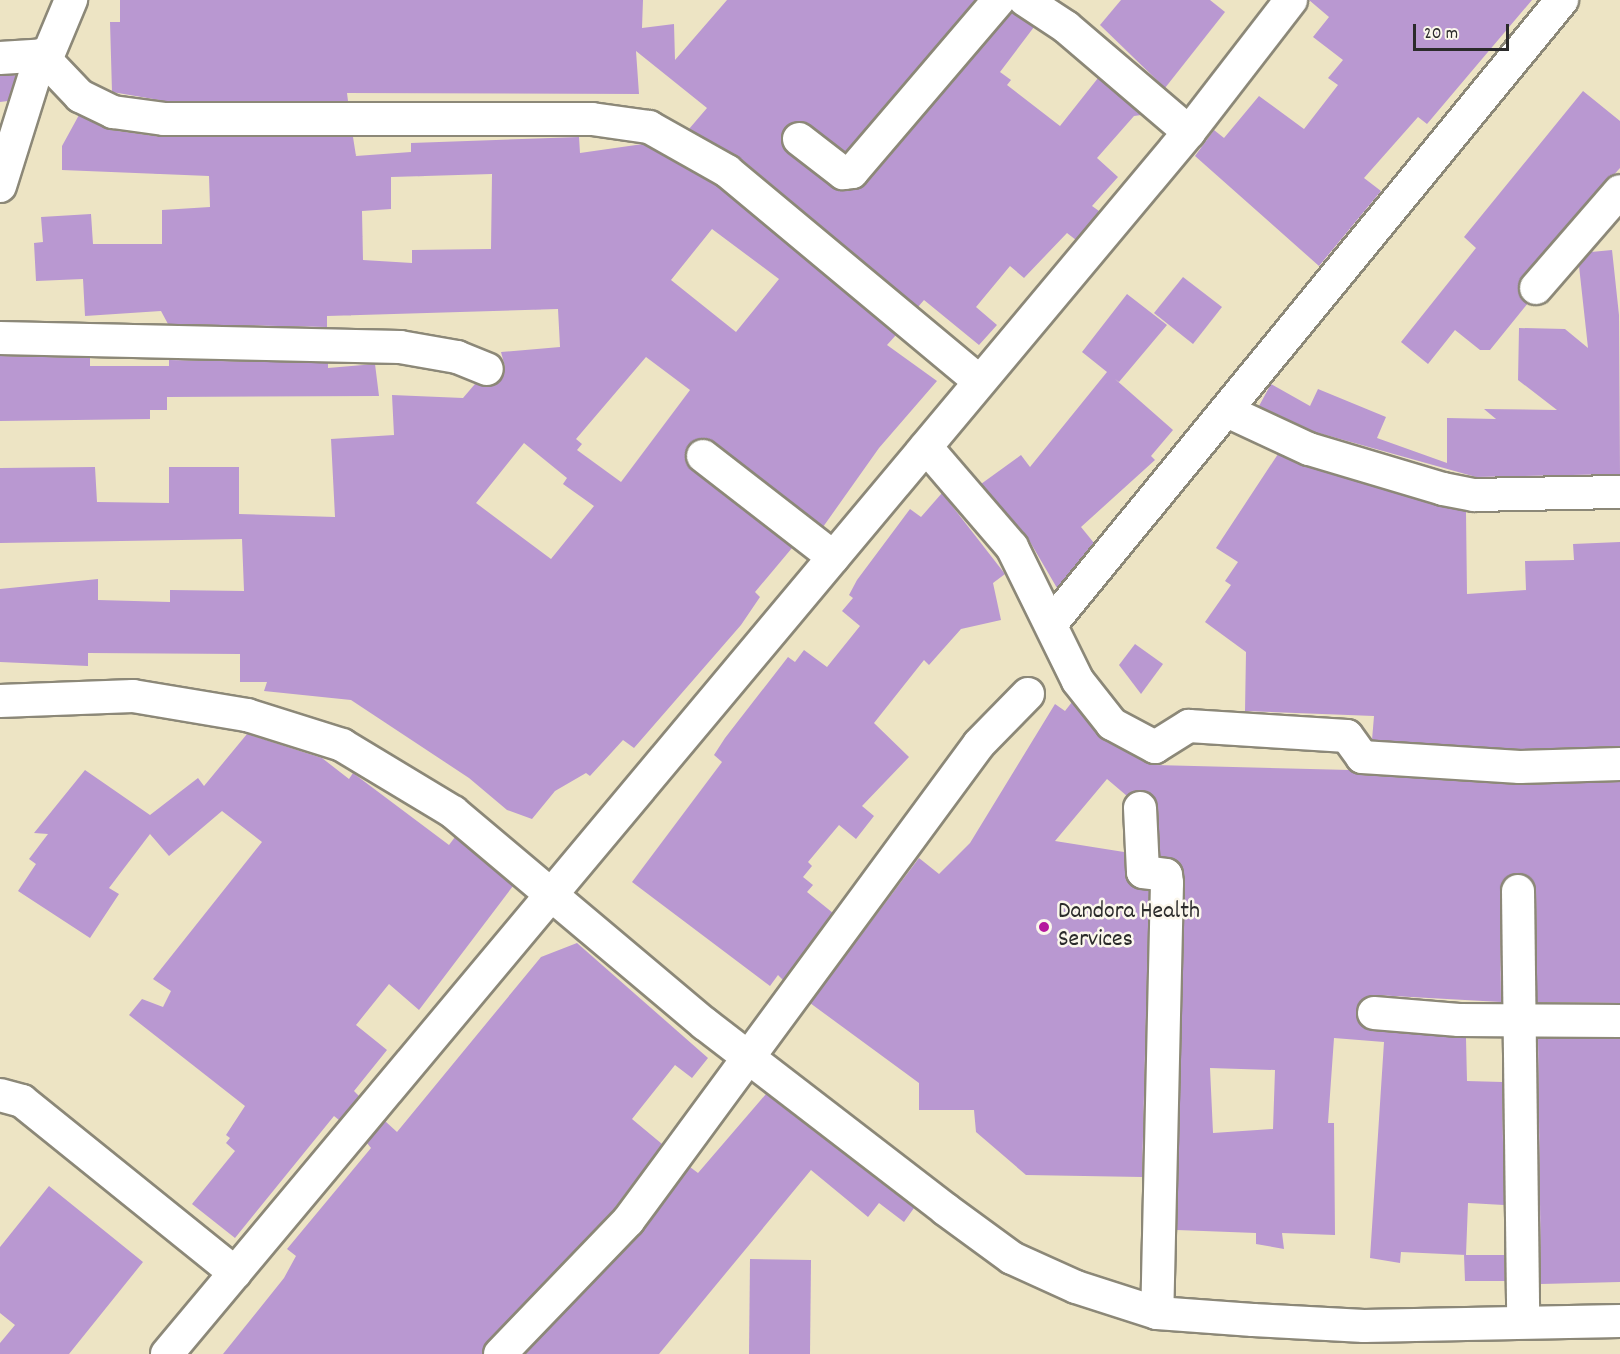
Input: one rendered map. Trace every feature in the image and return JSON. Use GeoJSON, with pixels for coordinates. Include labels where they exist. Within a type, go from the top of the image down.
{"type":"FeatureCollection","features":[{"type":"Feature","properties":{"kind":"street"},"geometry":{"type":"LineString","coordinates":[[0,58],[48,55],[71,0]]}},
{"type":"Feature","properties":{"kind":"street"},"geometry":{"type":"LineString","coordinates":[[799,139],[843,173],[852,172],[999,0]]}},
{"type":"Feature","properties":{"kind":"street"},"geometry":{"type":"LineString","coordinates":[[1025,0],[1066,27],[1189,132]]}},
{"type":"Feature","properties":{"kind":"street"},"geometry":{"type":"LineString","coordinates":[[167,1354],[1189,132],[1291,0]]}},
{"type":"Feature","properties":{"kind":"street"},"geometry":{"type":"LineString","coordinates":[[1051,624],[1562,0]]}},
{"type":"Feature","properties":{"kind":"street"},"geometry":{"type":"LineString","coordinates":[[0,186],[41,56]]}},
{"type":"Feature","properties":{"kind":"street"},"geometry":{"type":"LineString","coordinates":[[41,56],[80,96],[114,112],[164,119],[592,119],[649,127],[727,171],[979,381]]}},
{"type":"Feature","properties":{"kind":"street"},"geometry":{"type":"LineString","coordinates":[[1536,288],[1615,202]]}},
{"type":"Feature","properties":{"kind":"street"},"geometry":{"type":"LineString","coordinates":[[0,338],[400,347],[457,357],[487,369]]}},
{"type":"Feature","properties":{"kind":"street"},"geometry":{"type":"LineString","coordinates":[[1227,411],[1309,449],[1443,489],[1474,495],[1620,492]]}},
{"type":"Feature","properties":{"kind":"street"},"geometry":{"type":"LineString","coordinates":[[926,447],[1012,547],[1051,624],[1061,655],[1112,724],[1155,747],[1189,726],[1347,736],[1362,757],[1520,767],[1620,764]]}},
{"type":"Feature","properties":{"kind":"street"},"geometry":{"type":"LineString","coordinates":[[703,456],[834,557]]}},
{"type":"Feature","properties":{"kind":"street"},"geometry":{"type":"LineString","coordinates":[[500,1354],[628,1221],[745,1054],[979,744],[1028,694]]}},
{"type":"Feature","properties":{"kind":"street"},"geometry":{"type":"LineString","coordinates":[[0,700],[133,696],[247,715],[342,745],[453,812],[745,1054],[1012,1258],[1076,1287],[1158,1313],[1364,1326],[1523,1321],[1620,1322]]}},
{"type":"Feature","properties":{"kind":"street"},"geometry":{"type":"LineString","coordinates":[[1140,808],[1143,872],[1166,875],[1167,883],[1158,1313]]}},
{"type":"Feature","properties":{"kind":"street"},"geometry":{"type":"LineString","coordinates":[[1518,891],[1517,1019],[1523,1321]]}},
{"type":"Feature","properties":{"kind":"street"},"geometry":{"type":"LineString","coordinates":[[1374,1014],[1620,1021]]}},
{"type":"Feature","properties":{"kind":"street"},"geometry":{"type":"LineString","coordinates":[[0,1095],[22,1101],[235,1273]]}},
{"type":"Feature","properties":{"kind":"building"},"geometry":{"type":"Polygon","coordinates":[[[120,0],[643,0],[642,28],[674,24],[675,60],[727,0],[975,0],[845,152],[802,121],[784,129],[782,145],[788,153],[844,191],[866,184],[1012,12],[1034,27],[1000,72],[1011,80],[1007,85],[1060,126],[1098,78],[1141,115],[1134,116],[1097,158],[1118,177],[1092,206],[1099,211],[1076,240],[1067,233],[1024,278],[1010,266],[976,307],[997,325],[979,345],[924,300],[918,307],[739,157],[689,129],[707,108],[636,51],[639,94],[347,93],[348,101],[165,101],[112,92],[110,22],[120,22],[120,0]]]}},
{"type":"Feature","properties":{"kind":"building"},"geometry":{"type":"Polygon","coordinates":[[[1121,0],[1210,0],[1225,12],[1165,88],[1100,25],[1121,0]]]}},
{"type":"Feature","properties":{"kind":"building"},"geometry":{"type":"Polygon","coordinates":[[[1309,0],[1532,0],[1427,124],[1418,117],[1364,178],[1381,191],[1319,266],[1195,156],[1214,130],[1224,138],[1259,96],[1304,129],[1338,85],[1328,78],[1343,60],[1313,37],[1329,17],[1309,0]]]}},
{"type":"Feature","properties":{"kind":"building"},"geometry":{"type":"Polygon","coordinates":[[[16,75],[8,101],[0,102],[0,76],[16,75]]]}},
{"type":"Feature","properties":{"kind":"building"},"geometry":{"type":"Polygon","coordinates":[[[1583,91],[1620,121],[1620,168],[1522,276],[1519,293],[1528,303],[1490,350],[1480,350],[1455,330],[1428,364],[1401,342],[1476,248],[1464,237],[1583,91]]]}},
{"type":"Feature","properties":{"kind":"building"},"geometry":{"type":"Polygon","coordinates":[[[79,115],[111,130],[162,137],[353,137],[356,156],[411,152],[411,143],[579,137],[580,153],[643,144],[717,186],[896,335],[887,345],[937,381],[879,448],[823,527],[714,442],[705,438],[689,445],[685,454],[692,470],[792,548],[755,592],[760,597],[741,625],[634,748],[623,740],[590,776],[586,773],[555,791],[532,819],[507,810],[469,778],[351,700],[264,691],[267,682],[240,682],[240,654],[88,653],[88,666],[0,662],[0,589],[98,579],[98,600],[170,602],[170,590],[244,591],[242,539],[0,543],[0,468],[95,467],[97,502],[169,503],[169,467],[239,467],[239,514],[335,517],[331,439],[394,435],[392,395],[463,398],[475,384],[499,383],[505,367],[501,352],[560,347],[558,309],[327,316],[327,327],[168,324],[161,311],[85,316],[83,279],[36,281],[34,243],[43,242],[41,217],[91,214],[93,244],[162,244],[162,210],[210,207],[209,176],[62,170],[62,146],[79,115]],[[492,174],[391,177],[391,209],[362,211],[363,260],[412,263],[412,250],[491,249],[492,174]],[[712,229],[671,280],[736,332],[779,279],[712,229]],[[646,357],[576,439],[582,444],[577,450],[621,482],[690,390],[646,357]],[[524,443],[476,503],[551,559],[594,506],[563,484],[567,478],[524,443]]]}},
{"type":"Feature","properties":{"kind":"building"},"geometry":{"type":"Polygon","coordinates":[[[1612,250],[1619,315],[1620,474],[1476,477],[1315,432],[1259,406],[1271,384],[1310,406],[1318,389],[1386,417],[1377,438],[1447,463],[1447,418],[1496,419],[1484,409],[1557,410],[1518,380],[1519,328],[1565,329],[1588,348],[1579,266],[1591,252],[1612,250]]]}},
{"type":"Feature","properties":{"kind":"building"},"geometry":{"type":"Polygon","coordinates":[[[1183,277],[1222,307],[1193,344],[1154,313],[1183,277]]]}},
{"type":"Feature","properties":{"kind":"building"},"geometry":{"type":"Polygon","coordinates":[[[1127,294],[1167,325],[1119,382],[1115,379],[1173,430],[1151,456],[1155,460],[1081,527],[1094,543],[1057,588],[1026,535],[981,484],[1021,455],[1030,467],[1107,372],[1082,352],[1127,294]]]}},
{"type":"Feature","properties":{"kind":"building"},"geometry":{"type":"Polygon","coordinates":[[[0,356],[90,358],[90,366],[169,366],[169,360],[328,363],[328,368],[375,364],[379,396],[167,397],[167,410],[150,410],[150,419],[0,421],[0,356]]]}},
{"type":"Feature","properties":{"kind":"building"},"geometry":{"type":"Polygon","coordinates":[[[1278,454],[1466,512],[1467,594],[1526,590],[1525,561],[1574,560],[1573,544],[1620,542],[1620,746],[1520,749],[1372,740],[1374,716],[1245,711],[1246,652],[1205,622],[1231,585],[1225,581],[1238,562],[1216,548],[1278,454]]]}},
{"type":"Feature","properties":{"kind":"building"},"geometry":{"type":"Polygon","coordinates":[[[942,493],[1005,574],[993,583],[1001,620],[961,629],[929,665],[924,660],[874,723],[909,757],[862,806],[874,816],[856,839],[839,825],[808,862],[812,866],[803,877],[813,885],[807,892],[833,913],[783,980],[778,975],[770,986],[632,882],[722,762],[714,755],[725,738],[788,657],[795,662],[804,650],[827,667],[860,626],[842,611],[853,598],[849,595],[857,580],[910,509],[921,517],[942,493]]]}},
{"type":"Feature","properties":{"kind":"building"},"geometry":{"type":"Polygon","coordinates":[[[1135,644],[1163,664],[1141,694],[1119,665],[1135,644]]]}},
{"type":"Feature","properties":{"kind":"building"},"geometry":{"type":"Polygon","coordinates":[[[1072,702],[1103,740],[1155,765],[1350,770],[1361,775],[1519,785],[1620,782],[1620,1003],[1537,1002],[1536,890],[1527,876],[1517,873],[1503,882],[1500,891],[1501,1002],[1375,995],[1360,1002],[1356,1011],[1358,1021],[1372,1031],[1466,1038],[1467,1081],[1502,1082],[1504,1205],[1468,1203],[1466,1255],[1401,1252],[1400,1263],[1370,1258],[1384,1042],[1334,1038],[1328,1123],[1334,1123],[1335,1235],[1282,1233],[1284,1249],[1256,1244],[1256,1233],[1177,1230],[1185,881],[1181,865],[1160,856],[1158,807],[1148,792],[1127,796],[1107,779],[1055,841],[1124,852],[1128,881],[1149,891],[1142,1177],[1026,1175],[976,1132],[974,1110],[919,1110],[919,1083],[810,1003],[919,858],[939,874],[970,843],[1055,704],[1065,711],[1072,702]],[[1210,1068],[1213,1133],[1273,1129],[1275,1070],[1210,1068]]]}},
{"type":"Feature","properties":{"kind":"building"},"geometry":{"type":"Polygon","coordinates":[[[247,734],[322,758],[349,779],[353,773],[449,845],[455,837],[513,886],[419,1010],[389,984],[356,1025],[387,1050],[354,1091],[359,1096],[339,1120],[334,1116],[235,1238],[192,1204],[235,1151],[226,1143],[230,1138],[226,1135],[245,1106],[129,1015],[142,999],[163,1007],[171,991],[153,979],[262,842],[222,811],[169,856],[150,834],[109,888],[119,894],[90,938],[18,891],[36,864],[29,859],[48,834],[34,833],[85,770],[150,815],[198,778],[204,786],[247,734]]]}},
{"type":"Feature","properties":{"kind":"building"},"geometry":{"type":"Polygon","coordinates":[[[577,943],[708,1058],[692,1078],[675,1065],[632,1119],[662,1144],[614,1209],[487,1342],[483,1354],[223,1354],[284,1278],[296,1256],[287,1249],[371,1148],[367,1143],[385,1121],[397,1132],[541,957],[577,943]]]}},
{"type":"Feature","properties":{"kind":"building"},"geometry":{"type":"Polygon","coordinates":[[[1538,1038],[1620,1039],[1620,1282],[1541,1284],[1538,1038]]]}},
{"type":"Feature","properties":{"kind":"building"},"geometry":{"type":"Polygon","coordinates":[[[766,1094],[914,1208],[904,1222],[879,1203],[868,1217],[811,1170],[659,1354],[525,1354],[641,1233],[690,1167],[698,1173],[766,1094]]]}},
{"type":"Feature","properties":{"kind":"building"},"geometry":{"type":"Polygon","coordinates":[[[49,1186],[143,1262],[69,1354],[0,1354],[0,1343],[15,1325],[0,1313],[0,1247],[49,1186]]]}},
{"type":"Feature","properties":{"kind":"building"},"geometry":{"type":"Polygon","coordinates":[[[1464,1255],[1504,1255],[1505,1281],[1465,1281],[1464,1255]]]}},
{"type":"Feature","properties":{"kind":"building"},"geometry":{"type":"Polygon","coordinates":[[[750,1259],[811,1260],[810,1354],[749,1354],[750,1259]]]}},
{"type":"Feature","properties":{"kind":"place","name":"Dandora Health Services"},"geometry":{"type":"Point","coordinates":[1044,927]}}]}
